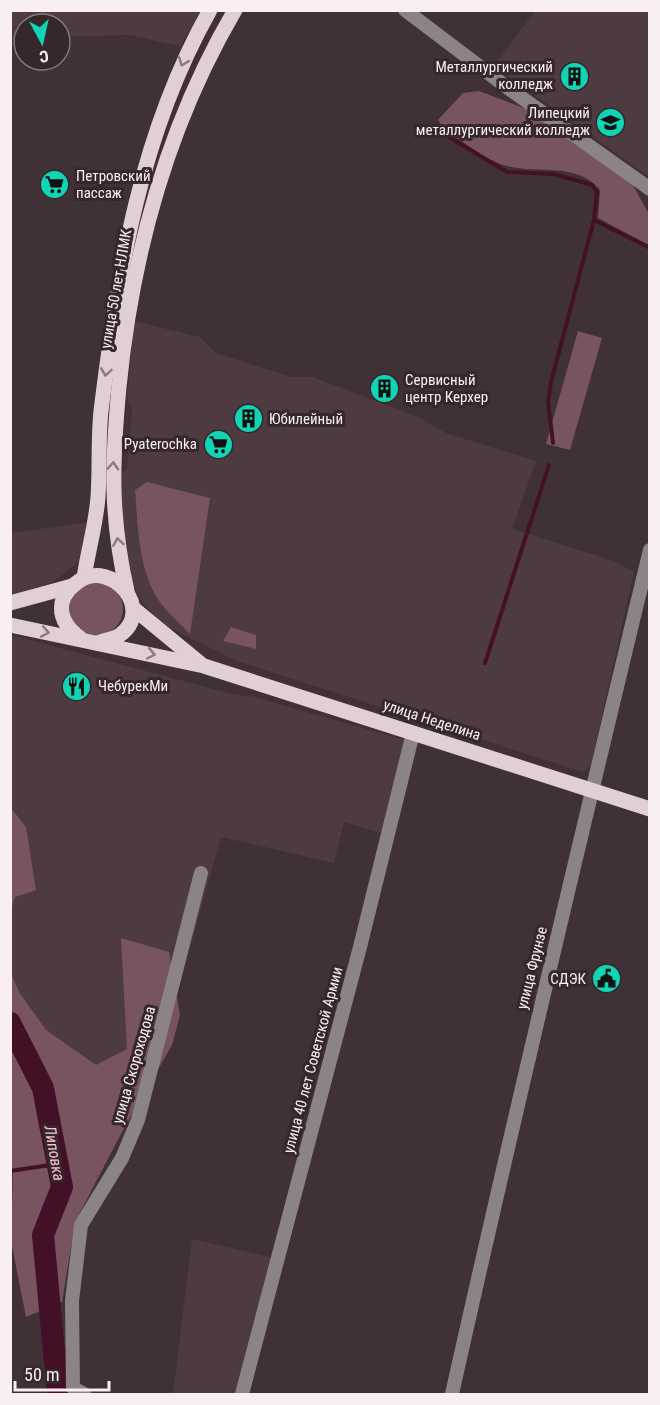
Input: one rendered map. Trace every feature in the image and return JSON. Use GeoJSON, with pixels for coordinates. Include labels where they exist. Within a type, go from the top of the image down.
{"type":"FeatureCollection","features":[{"type":"Feature","properties":{"kind":"main road","name":"улица 50 лет НЛМК"},"geometry":{"type":"LineString","coordinates":[[78,582],[98,500],[101,414],[120,266],[152,146],[188,49],[210,10]]}},
{"type":"Feature","properties":{"kind":"main road","name":"улица 50 лет НЛМК"},"geometry":{"type":"LineString","coordinates":[[127,591],[112,493],[126,323],[150,209],[168,154],[199,79],[235,10]]}},
{"type":"Feature","properties":{"kind":"main road"},"geometry":{"type":"LineString","coordinates":[[10,603],[100,575],[116,581],[127,591],[133,608],[204,666]]}},
{"type":"Feature","properties":{"kind":"main road"},"geometry":{"type":"LineString","coordinates":[[78,582],[61,605],[68,629],[80,638]]}},
{"type":"Feature","properties":{"kind":"main road"},"geometry":{"type":"LineString","coordinates":[[10,626],[98,643],[121,634],[127,627],[133,608]]}},
{"type":"Feature","properties":{"kind":"main road","name":"улица Неделина"},"geometry":{"type":"LineString","coordinates":[[98,643],[204,666],[650,809]]}},
{"type":"Feature","properties":{"kind":"street"},"geometry":{"type":"LineString","coordinates":[[405,10],[508,88],[650,189]]}},
{"type":"Feature","properties":{"kind":"street","name":"улица Фрунзе"},"geometry":{"type":"LineString","coordinates":[[452,1395],[542,996],[650,550]]}},
{"type":"Feature","properties":{"kind":"street","name":"улица 40 лет Советской Армии"},"geometry":{"type":"LineString","coordinates":[[242,1395],[413,733]]}},
{"type":"Feature","properties":{"kind":"street","name":"улица Скороходова"},"geometry":{"type":"LineString","coordinates":[[84,1395],[73,1388],[72,1301],[81,1225],[122,1158],[138,1120],[201,873]]}},
{"type":"Feature","properties":{"kind":"shaded area"},"geometry":{"type":"Polygon","coordinates":[[[11,10],[201,11],[180,46],[130,35],[72,37],[72,12],[12,12],[11,39],[11,10]]]}},
{"type":"Feature","properties":{"kind":"shaded area","name":"Липецкий металлургический колледж"},"geometry":{"type":"Polygon","coordinates":[[[536,10],[649,11],[649,177],[494,66],[536,10]]]}},
{"type":"Feature","properties":{"kind":"shaded area"},"geometry":{"type":"Polygon","coordinates":[[[479,91],[532,111],[630,180],[649,214],[649,245],[598,218],[600,190],[590,181],[565,172],[524,169],[498,163],[477,152],[443,128],[438,120],[463,93],[479,91]]]}},
{"type":"Feature","properties":{"kind":"shaded area"},"geometry":{"type":"Polygon","coordinates":[[[134,321],[200,337],[216,353],[291,377],[313,377],[418,417],[446,433],[536,461],[512,529],[608,559],[634,571],[591,765],[583,772],[237,661],[164,625],[142,602],[131,581],[122,532],[121,474],[127,469],[132,409],[127,398],[134,321]]]}},
{"type":"Feature","properties":{"kind":"shaded area"},"geometry":{"type":"Polygon","coordinates":[[[578,331],[602,338],[570,450],[546,444],[578,331]]]}},
{"type":"Feature","properties":{"kind":"shaded area"},"geometry":{"type":"Polygon","coordinates":[[[147,482],[210,498],[190,634],[161,604],[146,574],[138,532],[135,490],[147,482]]]}},
{"type":"Feature","properties":{"kind":"shaded area"},"geometry":{"type":"Polygon","coordinates":[[[91,522],[81,560],[54,581],[11,596],[10,533],[91,522]]]}},
{"type":"Feature","properties":{"kind":"shaded area"},"geometry":{"type":"Polygon","coordinates":[[[96,582],[106,584],[115,590],[121,599],[123,609],[121,619],[115,628],[106,634],[96,636],[86,634],[77,628],[71,619],[69,609],[71,599],[77,590],[86,584],[96,582]]]}},
{"type":"Feature","properties":{"kind":"shaded area"},"geometry":{"type":"Polygon","coordinates":[[[231,627],[256,635],[256,649],[223,641],[231,627]]]}},
{"type":"Feature","properties":{"kind":"shaded area"},"geometry":{"type":"Polygon","coordinates":[[[11,635],[232,694],[255,697],[407,741],[381,833],[344,822],[334,863],[221,837],[152,1085],[42,1067],[11,1001],[11,635]]]}},
{"type":"Feature","properties":{"kind":"shaded area"},"geometry":{"type":"Polygon","coordinates":[[[11,808],[26,827],[36,890],[15,897],[11,911],[11,808]]]}},
{"type":"Feature","properties":{"kind":"shaded area"},"geometry":{"type":"Polygon","coordinates":[[[121,938],[169,952],[180,1015],[172,1045],[122,1132],[75,1222],[62,1302],[26,1317],[11,1241],[13,1171],[10,1163],[10,971],[19,992],[46,1030],[96,1065],[127,1049],[121,938]]]}},
{"type":"Feature","properties":{"kind":"shaded area"},"geometry":{"type":"Polygon","coordinates":[[[192,1239],[274,1258],[238,1394],[173,1394],[192,1239]]]}},
{"type":"Feature","properties":{"kind":"waterway"},"geometry":{"type":"LineString","coordinates":[[439,131],[507,172],[554,174],[592,185],[597,192],[594,220],[551,382],[548,402],[553,443]]}},
{"type":"Feature","properties":{"kind":"waterway"},"geometry":{"type":"LineString","coordinates":[[594,220],[650,248]]}},
{"type":"Feature","properties":{"kind":"waterway"},"geometry":{"type":"LineString","coordinates":[[485,663],[549,465]]}},
{"type":"Feature","properties":{"kind":"waterway","name":"Липовка"},"geometry":{"type":"LineString","coordinates":[[10,1023],[43,1088],[62,1187],[43,1235],[58,1394]]}},
{"type":"Feature","properties":{"kind":"waterway"},"geometry":{"type":"LineString","coordinates":[[10,1171],[57,1164]]}},
{"type":"Feature","properties":{"kind":"place","name":"Металлургический колледж"},"geometry":{"type":"Point","coordinates":[574,76]}},
{"type":"Feature","properties":{"kind":"place","name":"Липецкий металлургический колледж"},"geometry":{"type":"Point","coordinates":[611,122]}},
{"type":"Feature","properties":{"kind":"place","name":"Петровский пассаж"},"geometry":{"type":"Point","coordinates":[55,185]}},
{"type":"Feature","properties":{"kind":"place","name":"Сервисный центр Керхер"},"geometry":{"type":"Point","coordinates":[384,389]}},
{"type":"Feature","properties":{"kind":"place","name":"Юбилейный"},"geometry":{"type":"Point","coordinates":[248,419]}},
{"type":"Feature","properties":{"kind":"place","name":"Pyaterochka"},"geometry":{"type":"Point","coordinates":[218,444]}},
{"type":"Feature","properties":{"kind":"place","name":"ЧебурекМи"},"geometry":{"type":"Point","coordinates":[77,686]}},
{"type":"Feature","properties":{"kind":"place","name":"СДЭК"},"geometry":{"type":"Point","coordinates":[607,979]}}]}
